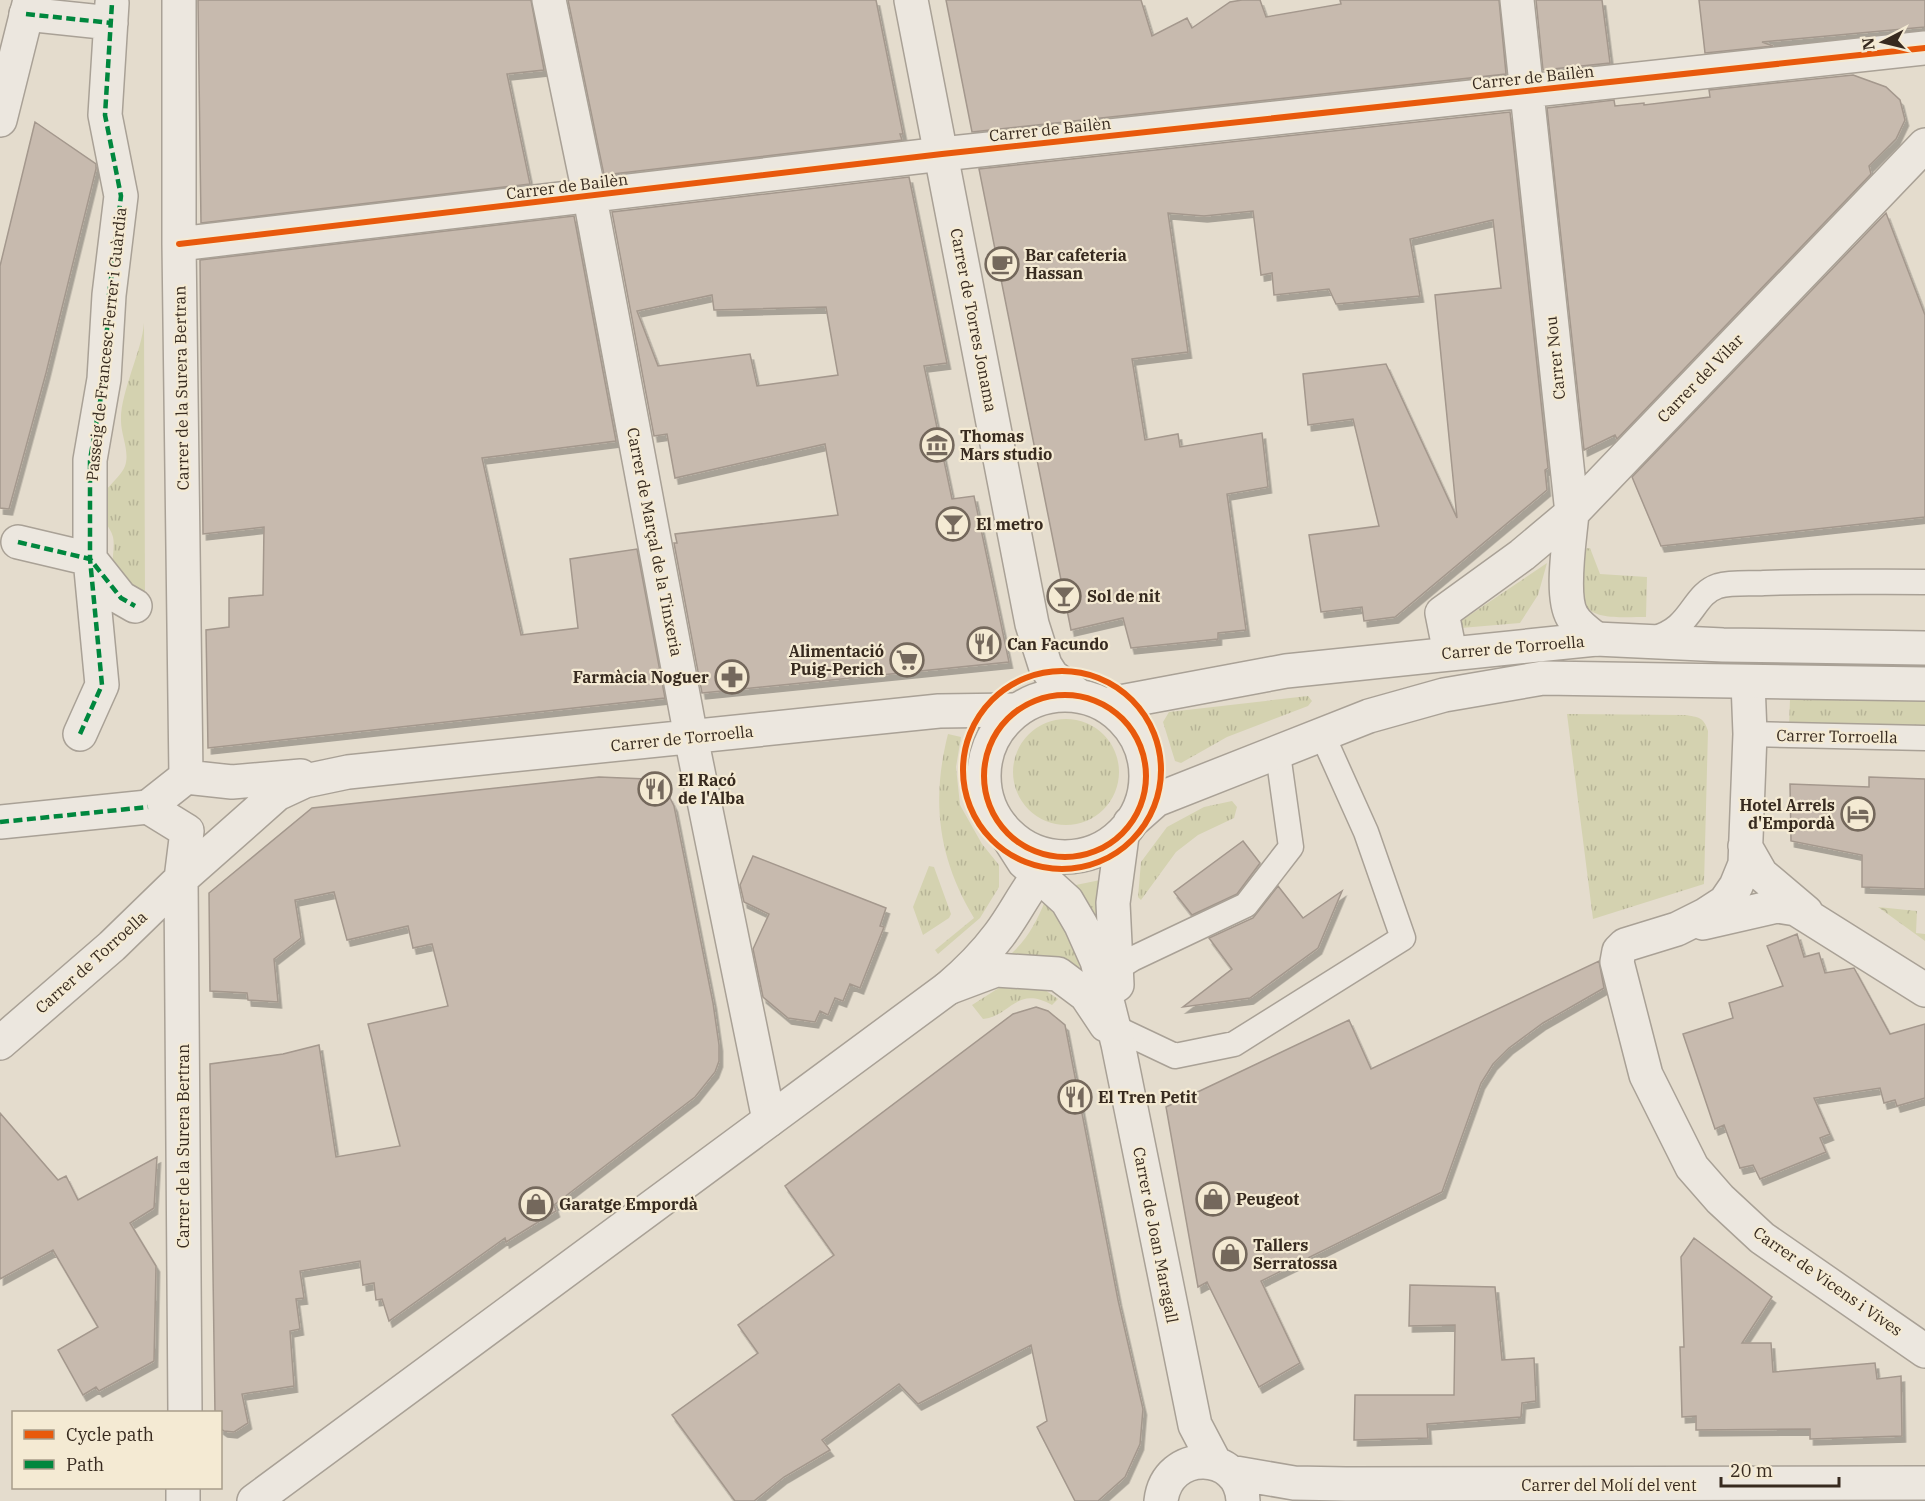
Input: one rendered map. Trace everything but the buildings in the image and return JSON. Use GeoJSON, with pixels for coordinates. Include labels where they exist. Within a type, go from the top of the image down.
{"type":"FeatureCollection","features":[{"type":"Feature","properties":{"kind":"street","name":"Carrer de la Surera Bertran"},"geometry":{"type":"LineString","coordinates":[[179,0],[179,244],[186,777]]}},
{"type":"Feature","properties":{"kind":"street","name":"Carrer de Marçal de la Tinxeria"},"geometry":{"type":"LineString","coordinates":[[549,0],[590,198],[691,737],[769,1120]]}},
{"type":"Feature","properties":{"kind":"street","name":"Carrer de Torres Jonama"},"geometry":{"type":"LineString","coordinates":[[911,0],[1032,624],[1045,665],[1052,676],[1092,700]]}},
{"type":"Feature","properties":{"kind":"street","name":"Carrer Nou"},"geometry":{"type":"LineString","coordinates":[[1516,0],[1572,513]]}},
{"type":"Feature","properties":{"kind":"street","name":"Passeig de Francesc Ferrer i Guàrdia"},"geometry":{"type":"LineString","coordinates":[[28,7],[111,13],[105,115],[121,196],[109,295],[104,379],[90,460],[90,559],[102,685],[80,734]]}},
{"type":"Feature","properties":{"kind":"street"},"geometry":{"type":"LineString","coordinates":[[0,120],[28,7]]}},
{"type":"Feature","properties":{"kind":"street","name":"Carrer de Bailèn"},"geometry":{"type":"LineString","coordinates":[[179,244],[590,198],[942,154],[1925,48]]}},
{"type":"Feature","properties":{"kind":"street","name":"Carrer del Vilar"},"geometry":{"type":"LineString","coordinates":[[1572,513],[1925,145]]}},
{"type":"Feature","properties":{"kind":"street"},"geometry":{"type":"LineString","coordinates":[[1572,513],[1566,571],[1569,606],[1572,617],[1596,639]]}},
{"type":"Feature","properties":{"kind":"street"},"geometry":{"type":"LineString","coordinates":[[1450,653],[1442,613],[1522,555],[1572,513]]}},
{"type":"Feature","properties":{"kind":"street"},"geometry":{"type":"LineString","coordinates":[[18,542],[90,559],[121,598],[135,606]]}},
{"type":"Feature","properties":{"kind":"street","name":"Carrer de Torroella"},"geometry":{"type":"LineString","coordinates":[[1092,700],[1286,671],[1596,639],[1925,648]]}},
{"type":"Feature","properties":{"kind":"street"},"geometry":{"type":"LineString","coordinates":[[1045,665],[1025,705],[996,733],[984,771],[988,800],[1001,826],[1046,865]]}},
{"type":"Feature","properties":{"kind":"street"},"geometry":{"type":"LineString","coordinates":[[254,1501],[959,979],[999,935],[1046,865],[1085,855],[1126,829],[1156,800],[1404,704],[1444,694],[1532,680],[1925,684]]}},
{"type":"Feature","properties":{"kind":"street","name":"Carrer de Vicens i Vives"},"geometry":{"type":"LineString","coordinates":[[1748,682],[1750,734],[1745,864],[1736,886],[1725,902],[1677,929],[1625,945],[1619,951],[1617,962],[1646,1075],[1692,1167],[1720,1199],[1762,1238],[1925,1351]]}},
{"type":"Feature","properties":{"kind":"street"},"geometry":{"type":"LineString","coordinates":[[1025,705],[1054,695],[1092,700],[1126,722],[1136,736],[1143,753],[1146,771],[1143,798],[1126,829]]}},
{"type":"Feature","properties":{"kind":"street","name":"Carrer de Torroella"},"geometry":{"type":"LineString","coordinates":[[186,777],[232,782],[939,711],[1025,705]]}},
{"type":"Feature","properties":{"kind":"street","name":"Carrer de Torroella"},"geometry":{"type":"LineString","coordinates":[[0,1043],[112,946],[181,879],[277,794],[305,781],[348,772]]}},
{"type":"Feature","properties":{"kind":"street"},"geometry":{"type":"LineString","coordinates":[[0,822],[148,807],[186,777]]}},
{"type":"Feature","properties":{"kind":"street"},"geometry":{"type":"LineString","coordinates":[[148,807],[188,831],[181,879]]}},
{"type":"Feature","properties":{"kind":"street","name":"Carrer de Joan Maragall"},"geometry":{"type":"LineString","coordinates":[[1118,1036],[1113,903],[1126,829]]}},
{"type":"Feature","properties":{"kind":"street"},"geometry":{"type":"LineString","coordinates":[[1745,846],[1761,874],[1772,886],[1904,979],[1925,990]]}},
{"type":"Feature","properties":{"kind":"street","name":"Carrer de Joan Maragall"},"geometry":{"type":"LineString","coordinates":[[1046,865],[1081,925],[1097,961],[1118,1036],[1195,1425],[1222,1467],[1239,1484],[1243,1501]]}},
{"type":"Feature","properties":{"kind":"street","name":"Carrer de la Surera Bertran"},"geometry":{"type":"LineString","coordinates":[[181,879],[184,1411]]}},
{"type":"Feature","properties":{"kind":"street"},"geometry":{"type":"LineString","coordinates":[[1677,929],[1777,906],[1796,909],[1820,921]]}},
{"type":"Feature","properties":{"kind":"street"},"geometry":{"type":"LineString","coordinates":[[959,979],[996,970],[1058,974],[1086,995],[1118,1036]]}},
{"type":"Feature","properties":{"kind":"street"},"geometry":{"type":"LineString","coordinates":[[1161,1501],[1167,1480],[1176,1470],[1195,1425]]}},
{"type":"Feature","properties":{"kind":"street","name":"Carrer del Molí del vent"},"geometry":{"type":"LineString","coordinates":[[1176,1470],[1200,1461],[1294,1483],[1854,1493],[1925,1483]]}},
{"type":"Feature","properties":{"kind":"street","name":"Carrer del Molí del vent"},"geometry":{"type":"LineString","coordinates":[[1258,1501],[1294,1483]]}},
{"type":"Feature","properties":{"kind":"lane"},"geometry":{"type":"LineString","coordinates":[[1643,641],[1666,636],[1682,626],[1704,595],[1717,586],[1791,582],[1925,582]]}},
{"type":"Feature","properties":{"kind":"lane"},"geometry":{"type":"LineString","coordinates":[[1118,1036],[1175,1056],[1234,1044],[1403,938],[1366,832],[1322,734]]}},
{"type":"Feature","properties":{"kind":"lane","name":"Carrer Torroella"},"geometry":{"type":"LineString","coordinates":[[1750,734],[1925,738]]}},
{"type":"Feature","properties":{"kind":"lane"},"geometry":{"type":"LineString","coordinates":[[1116,969],[1132,959],[1246,905],[1291,847],[1278,754]]}},
{"type":"Feature","properties":{"kind":"green space"},"geometry":{"type":"Polygon","coordinates":[[[144,323],[145,594],[138,593],[112,569],[113,537],[99,508],[104,494],[125,466],[126,449],[121,426],[122,410],[144,323]]]}},
{"type":"Feature","properties":{"kind":"green space"},"geometry":{"type":"Polygon","coordinates":[[[1590,548],[1600,574],[1647,577],[1646,617],[1604,616],[1589,610],[1584,604],[1582,549],[1590,548]]]}},
{"type":"Feature","properties":{"kind":"green space"},"geometry":{"type":"Polygon","coordinates":[[[1547,563],[1538,595],[1520,623],[1449,629],[1547,563]]]}},
{"type":"Feature","properties":{"kind":"green space"},"geometry":{"type":"Polygon","coordinates":[[[1308,696],[1312,701],[1308,706],[1227,737],[1181,763],[1175,761],[1163,722],[1169,712],[1308,696]]]}},
{"type":"Feature","properties":{"kind":"green space"},"geometry":{"type":"Polygon","coordinates":[[[1790,699],[1925,701],[1925,729],[1789,727],[1790,699]]]}},
{"type":"Feature","properties":{"kind":"green space"},"geometry":{"type":"Polygon","coordinates":[[[1567,714],[1685,715],[1697,717],[1705,723],[1708,731],[1704,884],[1593,919],[1567,714]]]}},
{"type":"Feature","properties":{"kind":"green space"},"geometry":{"type":"Polygon","coordinates":[[[1066,719],[1086,723],[1104,734],[1115,752],[1119,772],[1115,792],[1104,810],[1086,821],[1066,825],[1046,821],[1028,810],[1017,792],[1013,772],[1017,752],[1028,734],[1046,723],[1066,719]]]}},
{"type":"Feature","properties":{"kind":"green space"},"geometry":{"type":"Polygon","coordinates":[[[948,734],[961,737],[956,767],[960,805],[982,844],[999,865],[999,887],[980,918],[938,954],[935,950],[974,918],[952,873],[941,829],[940,783],[948,734]]]}},
{"type":"Feature","properties":{"kind":"green space"},"geometry":{"type":"Polygon","coordinates":[[[1232,801],[1237,807],[1234,818],[1198,835],[1176,852],[1141,900],[1138,897],[1141,862],[1167,827],[1204,807],[1232,801]]]}},
{"type":"Feature","properties":{"kind":"green space"},"geometry":{"type":"Polygon","coordinates":[[[929,866],[934,867],[951,914],[949,918],[923,935],[913,907],[929,866]]]}},
{"type":"Feature","properties":{"kind":"green space"},"geometry":{"type":"Polygon","coordinates":[[[1105,879],[1100,937],[1071,886],[1105,879]]]}},
{"type":"Feature","properties":{"kind":"green space"},"geometry":{"type":"Polygon","coordinates":[[[1045,901],[1076,946],[1080,970],[1013,958],[1012,953],[1032,929],[1045,901]]]}},
{"type":"Feature","properties":{"kind":"green space"},"geometry":{"type":"Polygon","coordinates":[[[1878,907],[1917,911],[1916,933],[1925,934],[1925,941],[1878,907]]]}},
{"type":"Feature","properties":{"kind":"green space"},"geometry":{"type":"Polygon","coordinates":[[[1005,984],[1042,988],[1058,999],[1052,1005],[1030,998],[1022,1000],[993,1017],[983,1019],[972,1005],[1005,984]]]}},
{"type":"Feature","properties":{"kind":"marked path"},"geometry":{"type":"LineString","coordinates":[[80,734],[102,685],[90,559],[90,460],[104,379],[109,295],[121,196],[105,115],[112,3]]}},
{"type":"Feature","properties":{"kind":"marked path"},"geometry":{"type":"LineString","coordinates":[[26,14],[111,23]]}},
{"type":"Feature","properties":{"kind":"marked path"},"geometry":{"type":"LineString","coordinates":[[18,542],[90,559],[121,598],[135,606]]}},
{"type":"Feature","properties":{"kind":"marked path"},"geometry":{"type":"LineString","coordinates":[[0,822],[148,807]]}},
{"type":"Feature","properties":{"kind":"cycle path"},"geometry":{"type":"LineString","coordinates":[[179,244],[942,154],[1925,48]]}},
{"type":"Feature","properties":{"kind":"cycle path"},"geometry":{"type":"LineString","coordinates":[[1052,671],[1072,671],[1100,678],[1125,693],[1139,707],[1154,732],[1161,760],[1161,770],[1161,780],[1154,808],[1139,833],[1125,847],[1091,865],[1072,869],[1052,869],[1024,862],[999,847],[985,833],[967,799],[963,780],[963,760],[970,732],[985,707],[999,693],[1033,675],[1052,671]]}},
{"type":"Feature","properties":{"kind":"cycle path"},"geometry":{"type":"LineString","coordinates":[[1065,695],[1096,702],[1110,709],[1122,719],[1132,731],[1139,745],[1146,776],[1139,807],[1132,821],[1122,833],[1110,843],[1096,850],[1065,857],[1034,850],[1020,843],[1008,833],[998,821],[991,807],[984,776],[991,745],[998,731],[1008,719],[1020,709],[1034,702],[1065,695]]}},
{"type":"Feature","properties":{"kind":"place","name":"Bar cafeteria Hassan"},"geometry":{"type":"Point","coordinates":[1002,264]}},
{"type":"Feature","properties":{"kind":"place","name":"Thomas Mars studio"},"geometry":{"type":"Point","coordinates":[937,445]}},
{"type":"Feature","properties":{"kind":"place","name":"El metro"},"geometry":{"type":"Point","coordinates":[953,524]}},
{"type":"Feature","properties":{"kind":"place","name":"Sol de nit"},"geometry":{"type":"Point","coordinates":[1064,596]}},
{"type":"Feature","properties":{"kind":"place","name":"Can Facundo"},"geometry":{"type":"Point","coordinates":[984,644]}},
{"type":"Feature","properties":{"kind":"place","name":"Alimentació Puig-Perich"},"geometry":{"type":"Point","coordinates":[907,660]}},
{"type":"Feature","properties":{"kind":"place","name":"Farmàcia Noguer"},"geometry":{"type":"Point","coordinates":[732,677]}},
{"type":"Feature","properties":{"kind":"place","name":"El Racó de l'Alba"},"geometry":{"type":"Point","coordinates":[655,789]}},
{"type":"Feature","properties":{"kind":"place","name":"Hotel Arrels d'Empordà"},"geometry":{"type":"Point","coordinates":[1858,814]}},
{"type":"Feature","properties":{"kind":"place","name":"El Tren Petit"},"geometry":{"type":"Point","coordinates":[1075,1097]}},
{"type":"Feature","properties":{"kind":"place","name":"Peugeot"},"geometry":{"type":"Point","coordinates":[1213,1199]}},
{"type":"Feature","properties":{"kind":"place","name":"Garatge Empordà"},"geometry":{"type":"Point","coordinates":[536,1204]}},
{"type":"Feature","properties":{"kind":"place","name":"Tallers Serratossa"},"geometry":{"type":"Point","coordinates":[1230,1254]}}]}
